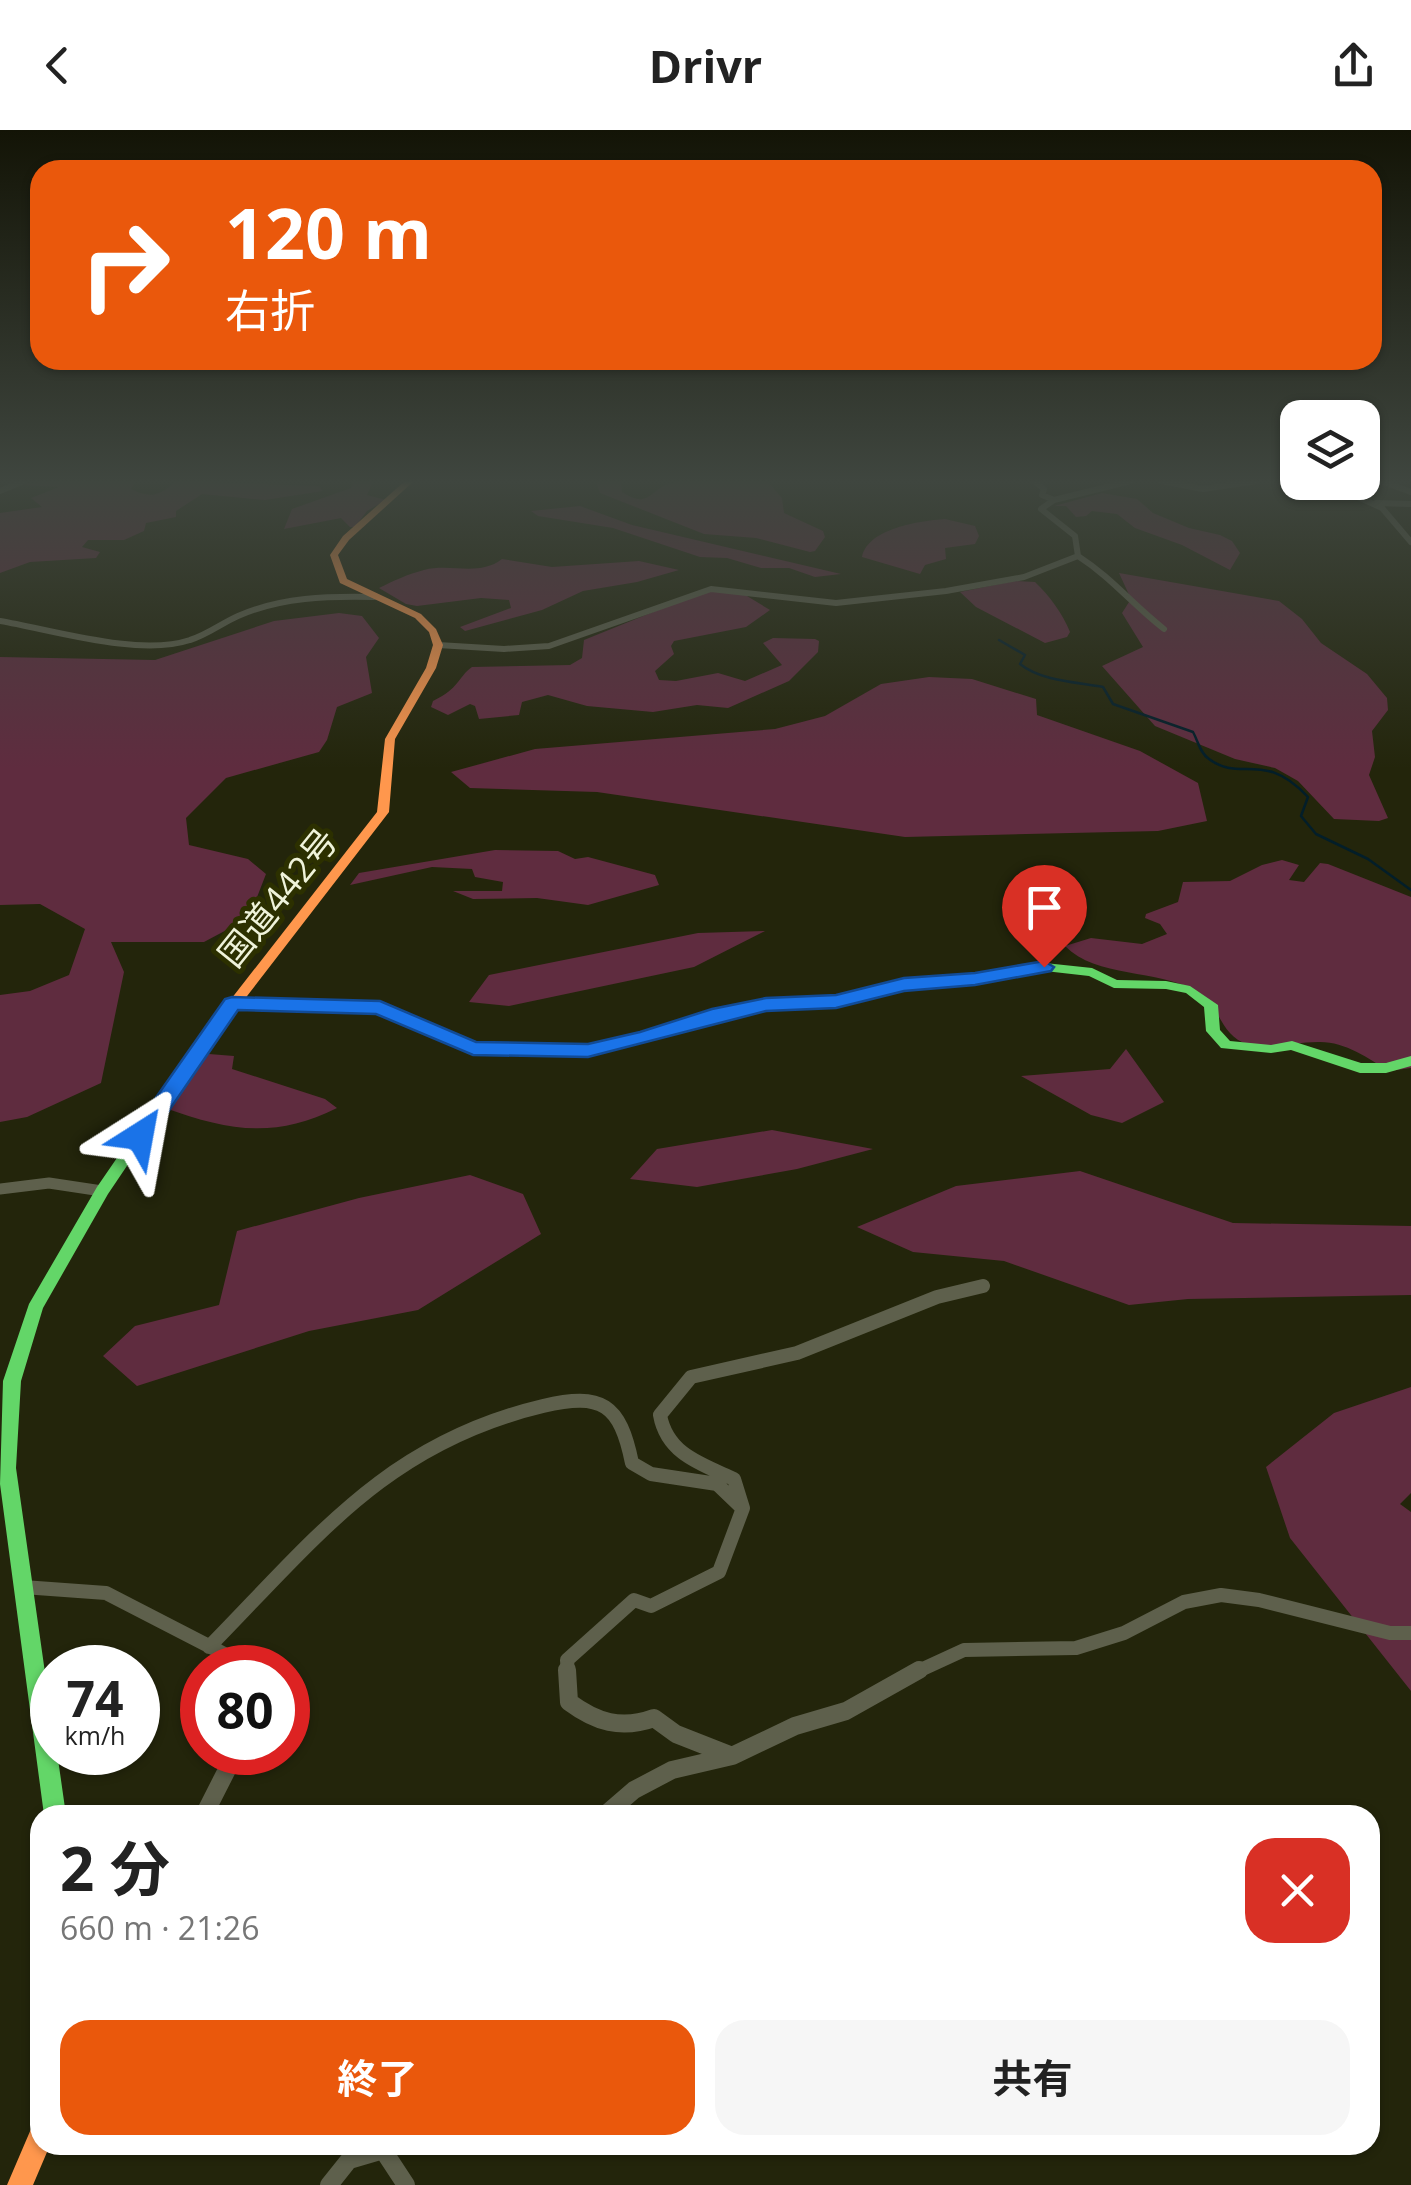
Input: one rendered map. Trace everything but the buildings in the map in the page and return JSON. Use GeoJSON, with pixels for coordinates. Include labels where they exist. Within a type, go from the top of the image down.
{"type":"FeatureCollection","features":[{"type":"Feature","properties":{"kind":"main road"},"geometry":{"type":"LineString","coordinates":[[341,577],[418,616],[434,631],[438,645]]}},
{"type":"Feature","properties":{"kind":"main road","name":"国道442号"},"geometry":{"type":"LineString","coordinates":[[54,1805],[7,1468],[6,1380],[35,1308],[102,1192],[232,1004],[383,812],[390,740],[431,668],[438,645]]}},
{"type":"Feature","properties":{"kind":"main road"},"geometry":{"type":"LineString","coordinates":[[232,1004],[380,1007],[473,1048],[588,1050],[766,1004],[836,1001],[904,984],[1060,968],[1092,972],[1114,984],[1166,985],[1190,990],[1211,1006],[1213,1031],[1226,1044],[1271,1049],[1292,1046],[1360,1068],[1386,1068],[1411,1060]]}},
{"type":"Feature","properties":{"kind":"main road"},"geometry":{"type":"LineString","coordinates":[[20,2185],[33,2155]]}},
{"type":"Feature","properties":{"kind":"street"},"geometry":{"type":"LineString","coordinates":[[438,645],[504,650],[560,644],[711,589],[836,603],[946,592],[1024,577]]}},
{"type":"Feature","properties":{"kind":"street"},"geometry":{"type":"LineString","coordinates":[[1112,577],[1125,597],[1164,629]]}},
{"type":"Feature","properties":{"kind":"street"},"geometry":{"type":"LineString","coordinates":[[0,621],[155,645],[190,641],[240,615],[280,603],[326,596],[374,596]]}},
{"type":"Feature","properties":{"kind":"street"},"geometry":{"type":"LineString","coordinates":[[0,1188],[49,1183],[102,1192]]}},
{"type":"Feature","properties":{"kind":"street"},"geometry":{"type":"LineString","coordinates":[[732,1756],[676,1734],[654,1718],[634,1728],[592,1720],[569,1702],[567,1660],[634,1600],[651,1606],[718,1572],[743,1508],[734,1479],[669,1446],[660,1434],[660,1415],[691,1377],[797,1354],[936,1297],[983,1286]]}},
{"type":"Feature","properties":{"kind":"street"},"geometry":{"type":"LineString","coordinates":[[211,1645],[374,1480],[437,1440],[523,1408],[588,1398],[609,1405],[626,1428],[632,1463],[651,1474],[717,1484],[743,1508]]}},
{"type":"Feature","properties":{"kind":"street"},"geometry":{"type":"LineString","coordinates":[[23,1587],[106,1593],[205,1645]]}},
{"type":"Feature","properties":{"kind":"street"},"geometry":{"type":"LineString","coordinates":[[617,1805],[634,1790],[672,1770],[732,1756],[795,1726],[846,1710],[906,1676],[964,1650],[1076,1648],[1124,1633],[1184,1602],[1222,1595],[1259,1600],[1390,1633],[1411,1634]]}},
{"type":"Feature","properties":{"kind":"street"},"geometry":{"type":"LineString","coordinates":[[209,1805],[224,1775]]}},
{"type":"Feature","properties":{"kind":"street"},"geometry":{"type":"LineString","coordinates":[[329,2185],[350,2160],[366,2155]]}},
{"type":"Feature","properties":{"kind":"street"},"geometry":{"type":"LineString","coordinates":[[386,2155],[406,2185]]}},
{"type":"Feature","properties":{"kind":"shaded area"},"geometry":{"type":"Polygon","coordinates":[[[655,577],[583,591],[542,610],[465,631],[460,627],[511,608],[509,600],[481,598],[406,604],[379,588],[401,578],[655,577]]]}},
{"type":"Feature","properties":{"kind":"shaded area"},"geometry":{"type":"Polygon","coordinates":[[[1121,577],[1141,577],[1279,601],[1302,619],[1321,643],[1367,674],[1387,698],[1388,710],[1372,731],[1375,757],[1369,775],[1388,818],[1334,819],[1298,781],[1275,768],[1235,759],[1155,726],[1102,666],[1143,647],[1122,613],[1131,599],[1121,577]]]}},
{"type":"Feature","properties":{"kind":"shaded area"},"geometry":{"type":"Polygon","coordinates":[[[1014,581],[1035,582],[1040,587],[1064,618],[1070,632],[1067,637],[1045,643],[976,607],[960,592],[1014,581]]]}},
{"type":"Feature","properties":{"kind":"shaded area"},"geometry":{"type":"Polygon","coordinates":[[[700,593],[742,593],[770,610],[746,627],[674,641],[674,654],[655,671],[659,680],[718,673],[745,681],[782,665],[763,643],[773,638],[815,639],[819,641],[818,652],[789,681],[728,708],[697,705],[653,712],[587,706],[548,695],[522,702],[519,715],[479,719],[475,706],[470,704],[448,715],[431,707],[472,667],[570,665],[582,658],[584,640],[700,593]]]}},
{"type":"Feature","properties":{"kind":"shaded area"},"geometry":{"type":"Polygon","coordinates":[[[339,613],[362,616],[379,638],[366,657],[372,693],[337,707],[319,752],[226,778],[186,818],[189,845],[248,859],[266,874],[249,918],[204,942],[111,942],[124,972],[101,1083],[27,1117],[0,1122],[0,995],[30,991],[69,975],[85,929],[40,904],[0,905],[0,657],[155,660],[274,621],[339,613]]]}},
{"type":"Feature","properties":{"kind":"shaded area"},"geometry":{"type":"Polygon","coordinates":[[[929,677],[972,679],[1036,699],[1037,715],[1140,751],[1198,783],[1207,821],[1158,831],[905,837],[597,792],[470,788],[451,772],[535,749],[775,729],[825,716],[881,684],[929,677]]]}},
{"type":"Feature","properties":{"kind":"shaded area"},"geometry":{"type":"Polygon","coordinates":[[[495,850],[558,851],[575,859],[588,857],[655,875],[659,885],[588,905],[537,898],[473,899],[453,891],[502,891],[503,882],[475,877],[472,869],[432,867],[350,885],[359,873],[495,850]]]}},
{"type":"Feature","properties":{"kind":"shaded area"},"geometry":{"type":"Polygon","coordinates":[[[1282,860],[1299,865],[1289,880],[1304,882],[1320,863],[1328,864],[1411,897],[1411,1068],[1389,1071],[1355,1051],[1328,1042],[1248,1044],[1232,1035],[1211,1004],[1196,991],[1164,979],[1093,963],[1065,946],[1091,938],[1142,944],[1167,934],[1160,924],[1145,918],[1146,914],[1178,902],[1183,882],[1230,881],[1282,860]]]}},
{"type":"Feature","properties":{"kind":"shaded area"},"geometry":{"type":"Polygon","coordinates":[[[765,931],[694,967],[509,1006],[469,1002],[489,975],[698,933],[765,931]]]}},
{"type":"Feature","properties":{"kind":"shaded area"},"geometry":{"type":"Polygon","coordinates":[[[1126,1049],[1164,1102],[1122,1123],[1091,1115],[1021,1076],[1110,1069],[1126,1049]]]}},
{"type":"Feature","properties":{"kind":"shaded area"},"geometry":{"type":"Polygon","coordinates":[[[209,1054],[234,1056],[232,1069],[325,1099],[337,1108],[293,1124],[252,1128],[210,1122],[165,1108],[209,1054]]]}},
{"type":"Feature","properties":{"kind":"shaded area"},"geometry":{"type":"Polygon","coordinates":[[[772,1130],[873,1149],[797,1169],[697,1187],[630,1179],[657,1149],[772,1130]]]}},
{"type":"Feature","properties":{"kind":"shaded area"},"geometry":{"type":"Polygon","coordinates":[[[1080,1171],[1233,1223],[1411,1226],[1411,1295],[1188,1299],[1129,1305],[1004,1261],[913,1252],[857,1227],[956,1186],[1080,1171]]]}},
{"type":"Feature","properties":{"kind":"shaded area"},"geometry":{"type":"Polygon","coordinates":[[[470,1175],[523,1194],[541,1234],[418,1310],[309,1331],[137,1386],[103,1356],[135,1326],[219,1305],[237,1231],[359,1198],[470,1175]]]}},
{"type":"Feature","properties":{"kind":"shaded area"},"geometry":{"type":"Polygon","coordinates":[[[1411,1387],[1411,1493],[1400,1504],[1411,1512],[1411,1691],[1290,1538],[1266,1467],[1334,1413],[1411,1387]]]}},
{"type":"Feature","properties":{"kind":"waterway"},"geometry":{"type":"LineString","coordinates":[[999,640],[1025,655],[1020,664],[1028,670],[1103,687],[1113,704],[1193,732],[1203,754],[1221,766],[1278,774],[1308,797],[1301,816],[1316,834],[1368,859],[1411,890]]}},
{"type":"Feature","properties":{"kind":"traffic: fast"},"geometry":{"type":"LineString","coordinates":[[889,988],[1045,967],[1092,972],[1114,984],[1166,985],[1190,990],[1211,1005],[1213,1031],[1226,1045],[1271,1049],[1292,1045],[1360,1068],[1386,1068],[1411,1061]]}},
{"type":"Feature","properties":{"kind":"traffic: fast"},"geometry":{"type":"LineString","coordinates":[[54,1805],[7,1468],[12,1381],[35,1308],[102,1191],[194,1056]]}},
{"type":"Feature","properties":{"kind":"traffic: slow"},"geometry":{"type":"LineString","coordinates":[[194,1056],[383,812],[390,739],[431,668],[438,645],[433,631],[418,616],[343,581],[342,577]]}},
{"type":"Feature","properties":{"kind":"traffic: slow"},"geometry":{"type":"LineString","coordinates":[[232,1004],[380,1007],[473,1049],[587,1051],[766,1004],[837,1001],[889,988]]}},
{"type":"Feature","properties":{"kind":"traffic: slow"},"geometry":{"type":"LineString","coordinates":[[20,2185],[33,2155]]}},
{"type":"Feature","properties":{"kind":"route"},"geometry":{"type":"LineString","coordinates":[[140,1136],[232,1004],[380,1007],[473,1048],[499,1052],[544,1048],[573,1051],[644,1038],[712,1015],[766,1004],[836,1001],[904,984],[975,979],[1044,967]]}}]}
